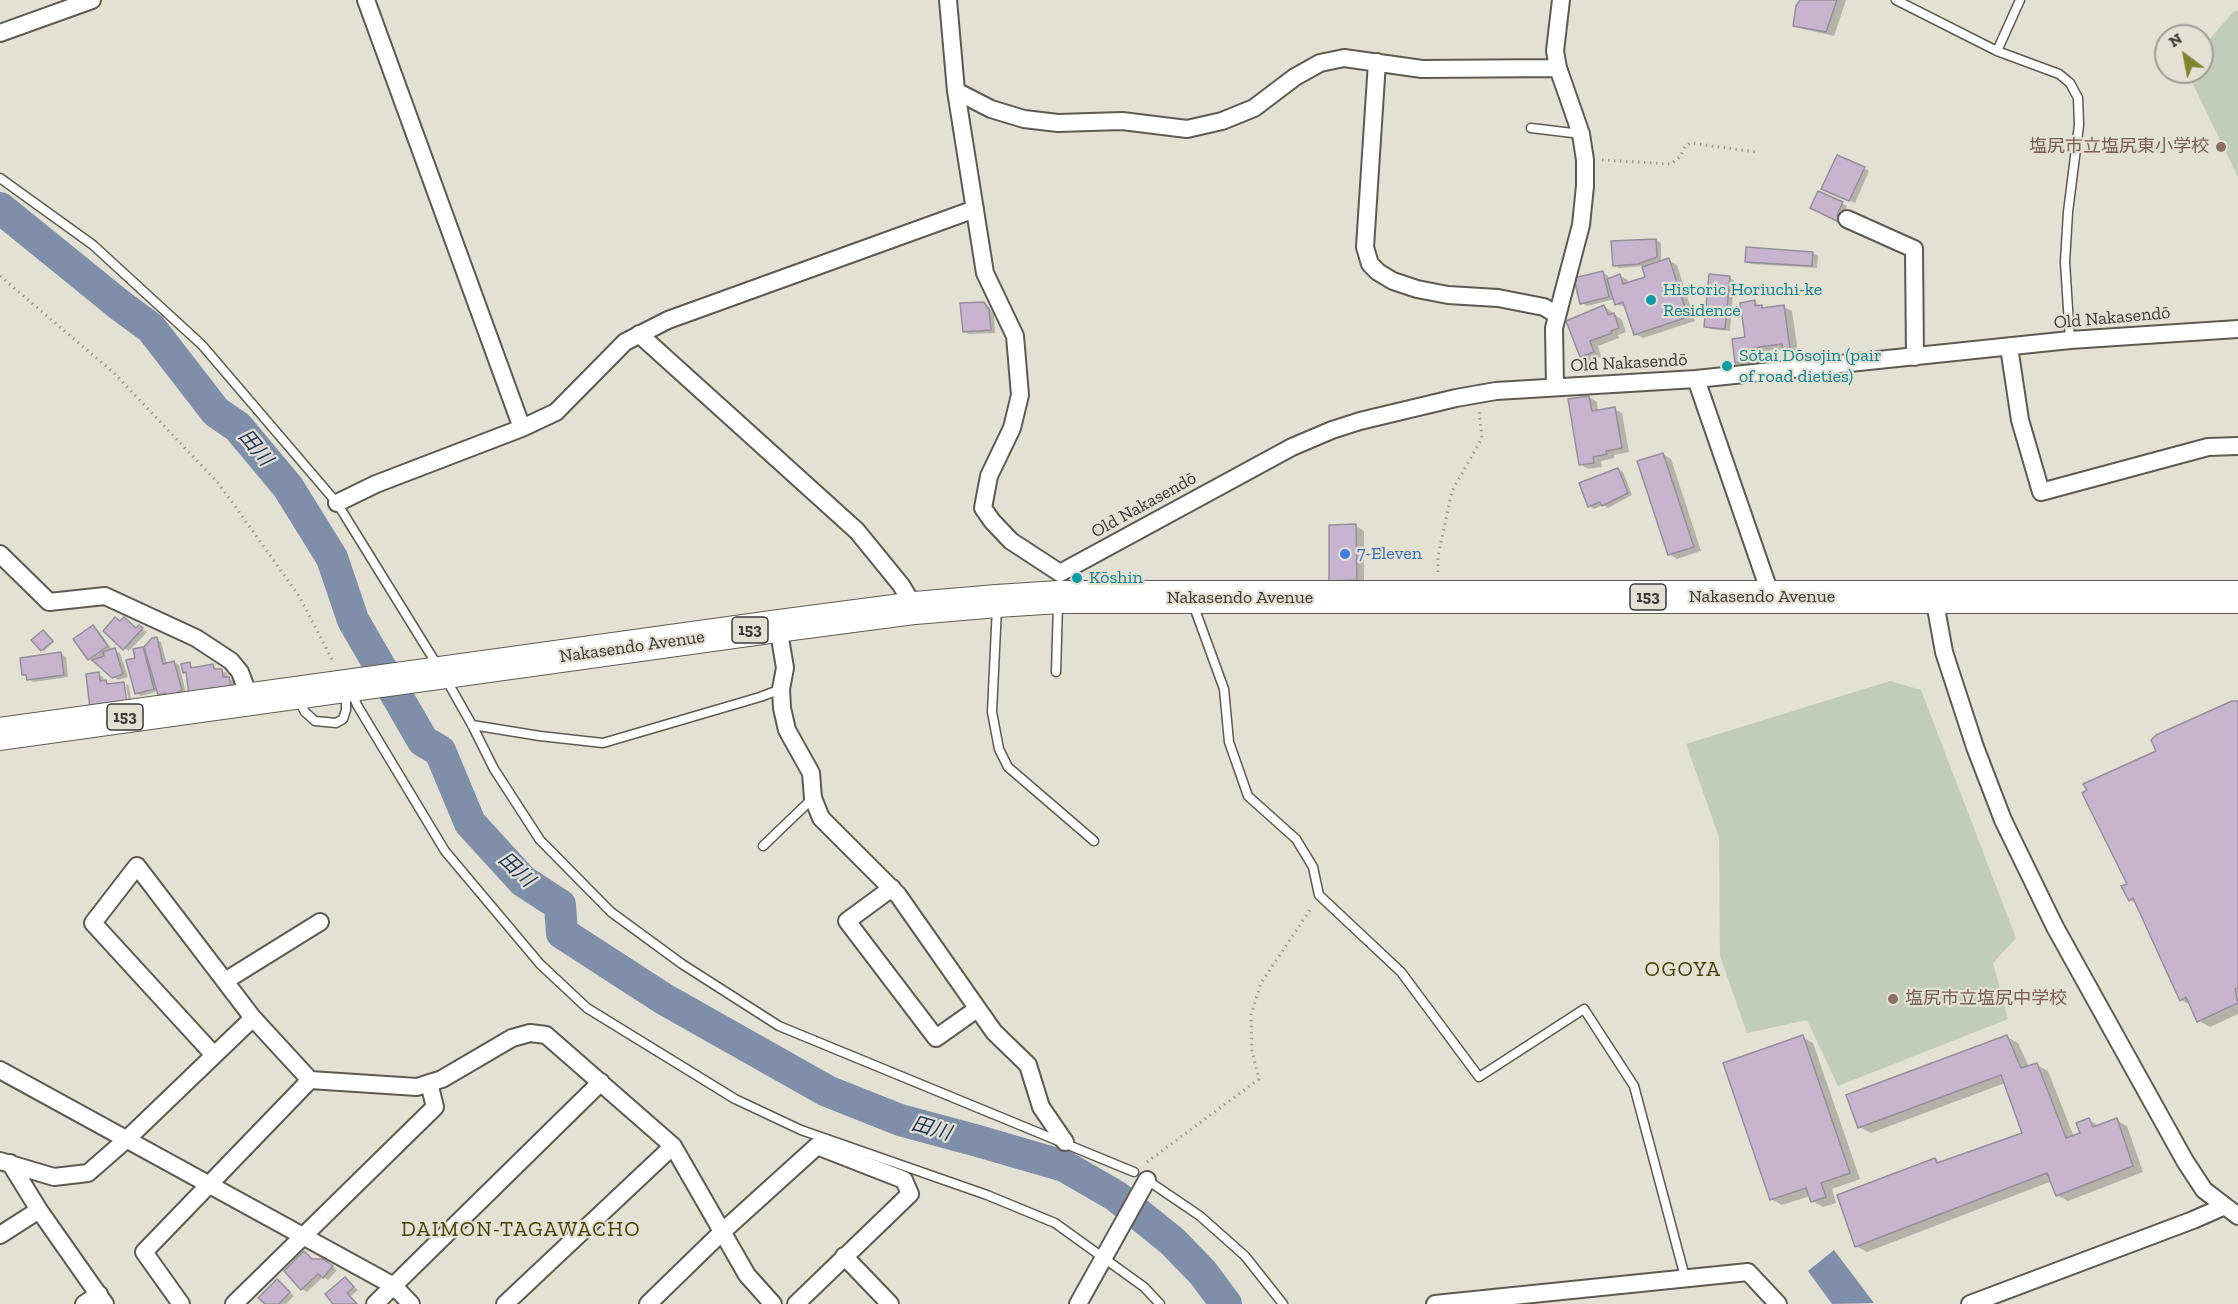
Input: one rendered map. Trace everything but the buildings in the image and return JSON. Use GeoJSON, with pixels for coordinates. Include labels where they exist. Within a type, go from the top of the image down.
{"type":"FeatureCollection","features":[{"type":"Feature","properties":{"kind":"highway","name":"Nakasendo Avenue"},"geometry":{"type":"LineString","coordinates":[[0,734],[778,626],[998,600],[1059,585],[1191,598],[2238,597]]}},
{"type":"Feature","properties":{"kind":"street"},"geometry":{"type":"LineString","coordinates":[[0,33],[92,0]]}},
{"type":"Feature","properties":{"kind":"street"},"geometry":{"type":"LineString","coordinates":[[366,0],[522,428]]}},
{"type":"Feature","properties":{"kind":"street"},"geometry":{"type":"LineString","coordinates":[[948,0],[956,91],[985,273],[1015,336],[1020,395],[1012,428],[989,476],[983,508],[1011,541],[1059,585]]}},
{"type":"Feature","properties":{"kind":"street"},"geometry":{"type":"LineString","coordinates":[[1555,386],[1554,328],[1581,225],[1585,186],[1585,160],[1581,134],[1558,68],[1556,51],[1561,0]]}},
{"type":"Feature","properties":{"kind":"street"},"geometry":{"type":"LineString","coordinates":[[956,91],[991,109],[1024,119],[1058,123],[1122,121],[1187,129],[1222,121],[1254,108],[1295,77],[1320,63],[1344,58],[1422,69],[1558,68]]}},
{"type":"Feature","properties":{"kind":"street"},"geometry":{"type":"LineString","coordinates":[[1377,62],[1365,247],[1370,264],[1393,281],[1417,289],[1448,295],[1498,298],[1544,307],[1557,315]]}},
{"type":"Feature","properties":{"kind":"street"},"geometry":{"type":"LineString","coordinates":[[337,503],[376,484],[522,428],[556,412],[625,342],[668,320],[975,209]]}},
{"type":"Feature","properties":{"kind":"street"},"geometry":{"type":"LineString","coordinates":[[1847,219],[1914,249],[1915,357]]}},
{"type":"Feature","properties":{"kind":"street","name":"Old Nakasendō"},"geometry":{"type":"LineString","coordinates":[[1059,585],[1244,472],[1332,430],[1360,421],[1477,395],[1555,386],[1696,380],[2070,340],[2238,329]]}},
{"type":"Feature","properties":{"kind":"street"},"geometry":{"type":"LineString","coordinates":[[639,334],[856,531],[901,585],[915,608]]}},
{"type":"Feature","properties":{"kind":"street"},"geometry":{"type":"LineString","coordinates":[[2008,347],[2020,420],[2042,492],[2208,447],[2238,446]]}},
{"type":"Feature","properties":{"kind":"street"},"geometry":{"type":"LineString","coordinates":[[1696,380],[1771,596]]}},
{"type":"Feature","properties":{"kind":"street"},"geometry":{"type":"LineString","coordinates":[[0,554],[49,602],[105,596],[196,638],[231,661],[240,672],[250,699]]}},
{"type":"Feature","properties":{"kind":"street"},"geometry":{"type":"LineString","coordinates":[[1934,597],[1944,652],[1975,747],[2003,819],[2044,906],[2185,1161],[2204,1190],[2232,1211]]}},
{"type":"Feature","properties":{"kind":"street"},"geometry":{"type":"LineString","coordinates":[[778,626],[785,668],[781,689],[782,708],[787,730],[811,774],[813,798],[821,818],[892,888],[994,1032],[1028,1065],[1041,1107],[1065,1142]]}},
{"type":"Feature","properties":{"kind":"street"},"geometry":{"type":"LineString","coordinates":[[214,1055],[93,923],[137,866],[253,1018],[310,1080],[417,1087],[442,1079],[512,1038],[530,1033],[546,1035],[673,1146],[747,1275],[773,1304]]}},
{"type":"Feature","properties":{"kind":"street"},"geometry":{"type":"LineString","coordinates":[[892,888],[847,921],[936,1038],[977,1009]]}},
{"type":"Feature","properties":{"kind":"street"},"geometry":{"type":"LineString","coordinates":[[225,981],[320,922]]}},
{"type":"Feature","properties":{"kind":"street"},"geometry":{"type":"LineString","coordinates":[[5,1162],[54,1177],[88,1173],[127,1139],[253,1018]]}},
{"type":"Feature","properties":{"kind":"street"},"geometry":{"type":"LineString","coordinates":[[0,1070],[394,1286],[411,1304]]}},
{"type":"Feature","properties":{"kind":"street"},"geometry":{"type":"LineString","coordinates":[[181,1304],[144,1252],[310,1080]]}},
{"type":"Feature","properties":{"kind":"street"},"geometry":{"type":"LineString","coordinates":[[375,1304],[601,1082]]}},
{"type":"Feature","properties":{"kind":"street"},"geometry":{"type":"LineString","coordinates":[[234,1304],[435,1107],[429,1083]]}},
{"type":"Feature","properties":{"kind":"street"},"geometry":{"type":"LineString","coordinates":[[505,1304],[673,1146]]}},
{"type":"Feature","properties":{"kind":"street"},"geometry":{"type":"LineString","coordinates":[[648,1304],[817,1146],[904,1180],[910,1194],[796,1304]]}},
{"type":"Feature","properties":{"kind":"street"},"geometry":{"type":"LineString","coordinates":[[5,1162],[102,1299],[84,1304]]}},
{"type":"Feature","properties":{"kind":"street"},"geometry":{"type":"LineString","coordinates":[[1078,1304],[1141,1179]]}},
{"type":"Feature","properties":{"kind":"street"},"geometry":{"type":"LineString","coordinates":[[0,1235],[39,1210]]}},
{"type":"Feature","properties":{"kind":"street"},"geometry":{"type":"LineString","coordinates":[[1970,1304],[2193,1220],[2232,1211]]}},
{"type":"Feature","properties":{"kind":"street"},"geometry":{"type":"LineString","coordinates":[[844,1256],[890,1304]]}},
{"type":"Feature","properties":{"kind":"street"},"geometry":{"type":"LineString","coordinates":[[1435,1304],[1748,1272],[1778,1304]]}},
{"type":"Feature","properties":{"kind":"lane"},"geometry":{"type":"LineString","coordinates":[[1896,0],[1997,51],[2059,74],[2070,83],[2078,98],[2079,125],[2068,212],[2065,262],[2070,340]]}},
{"type":"Feature","properties":{"kind":"lane"},"geometry":{"type":"LineString","coordinates":[[1997,51],[2020,0]]}},
{"type":"Feature","properties":{"kind":"lane"},"geometry":{"type":"LineString","coordinates":[[1531,128],[1581,134]]}},
{"type":"Feature","properties":{"kind":"lane"},"geometry":{"type":"LineString","coordinates":[[0,178],[93,245],[202,345],[337,503],[472,725],[494,769],[540,840],[611,912],[682,964],[779,1026],[1065,1142],[1141,1179],[1200,1216],[1236,1248],[1283,1304]]}},
{"type":"Feature","properties":{"kind":"lane"},"geometry":{"type":"LineString","coordinates":[[1056,672],[1059,585]]}},
{"type":"Feature","properties":{"kind":"lane"},"geometry":{"type":"LineString","coordinates":[[1191,598],[1224,689],[1229,742],[1248,796],[1296,839],[1313,867],[1319,895],[1401,972],[1479,1077],[1584,1009],[1634,1086],[1685,1277]]}},
{"type":"Feature","properties":{"kind":"lane"},"geometry":{"type":"LineString","coordinates":[[998,600],[993,712],[999,749],[1008,767],[1094,841]]}},
{"type":"Feature","properties":{"kind":"lane"},"geometry":{"type":"LineString","coordinates":[[347,687],[445,851],[540,964],[587,1008],[735,1099],[801,1130],[987,1195],[1055,1224],[1144,1287],[1160,1304]]}},
{"type":"Feature","properties":{"kind":"lane"},"geometry":{"type":"LineString","coordinates":[[472,725],[603,743],[781,689]]}},
{"type":"Feature","properties":{"kind":"lane"},"geometry":{"type":"LineString","coordinates":[[764,846],[813,798]]}},
{"type":"Feature","properties":{"kind":"path"},"geometry":{"type":"LineString","coordinates":[[1585,160],[1611,159],[1671,164],[1690,144],[1756,152]]}},
{"type":"Feature","properties":{"kind":"path"},"geometry":{"type":"LineString","coordinates":[[0,276],[114,373],[219,484],[299,596],[347,687]]}},
{"type":"Feature","properties":{"kind":"path"},"geometry":{"type":"LineString","coordinates":[[1437,597],[1438,556],[1452,491],[1482,438],[1477,395]]}},
{"type":"Feature","properties":{"kind":"path"},"geometry":{"type":"LineString","coordinates":[[1141,1179],[1259,1080],[1252,1052],[1251,1015],[1261,983],[1319,895]]}},
{"type":"Feature","properties":{"kind":"green space"},"geometry":{"type":"Polygon","coordinates":[[[2234,11],[2238,11],[2238,177],[2193,84],[2214,84],[2214,34],[2234,11]]]}},
{"type":"Feature","properties":{"kind":"green space"},"geometry":{"type":"Polygon","coordinates":[[[1890,681],[1921,690],[2016,938],[1993,963],[2008,1019],[1838,1086],[1807,1020],[1747,1033],[1720,956],[1719,837],[1686,744],[1890,681]]]}},
{"type":"Feature","properties":{"kind":"water"},"geometry":{"type":"Polygon","coordinates":[[[1834,1250],[1874,1303],[1832,1304],[1808,1271],[1834,1250]]]}},
{"type":"Feature","properties":{"kind":"waterway","name":"田川"},"geometry":{"type":"LineString","coordinates":[[0,208],[151,328],[216,412],[238,427],[288,487],[332,558],[353,620],[423,741],[440,751],[470,823],[523,881],[560,905],[562,933],[664,999],[827,1091],[900,1120],[1064,1166],[1116,1196],[1172,1241],[1203,1273],[1226,1304]]}},
{"type":"Feature","properties":{"kind":"place","name":"塩尻市立塩尻東小学校"},"geometry":{"type":"Point","coordinates":[2221,147]}},
{"type":"Feature","properties":{"kind":"place","name":"Historic Horiuchi-ke Residence"},"geometry":{"type":"Point","coordinates":[1651,300]}},
{"type":"Feature","properties":{"kind":"place","name":"Sōtai Dōsojin (pair of road dieties)"},"geometry":{"type":"Point","coordinates":[1727,366]}},
{"type":"Feature","properties":{"kind":"place","name":"7-Eleven"},"geometry":{"type":"Point","coordinates":[1345,554]}},
{"type":"Feature","properties":{"kind":"place","name":"Kōshin"},"geometry":{"type":"Point","coordinates":[1077,578]}},
{"type":"Feature","properties":{"kind":"place","name":"塩尻市立塩尻中学校"},"geometry":{"type":"Point","coordinates":[1893,999]}},
{"type":"Feature","properties":{"kind":"district","name":"OGOYA"},"geometry":{"type":"Point","coordinates":[1683,970]}},
{"type":"Feature","properties":{"kind":"district","name":"DAIMON-TAGAWACHO"},"geometry":{"type":"Point","coordinates":[521,1230]}}]}
